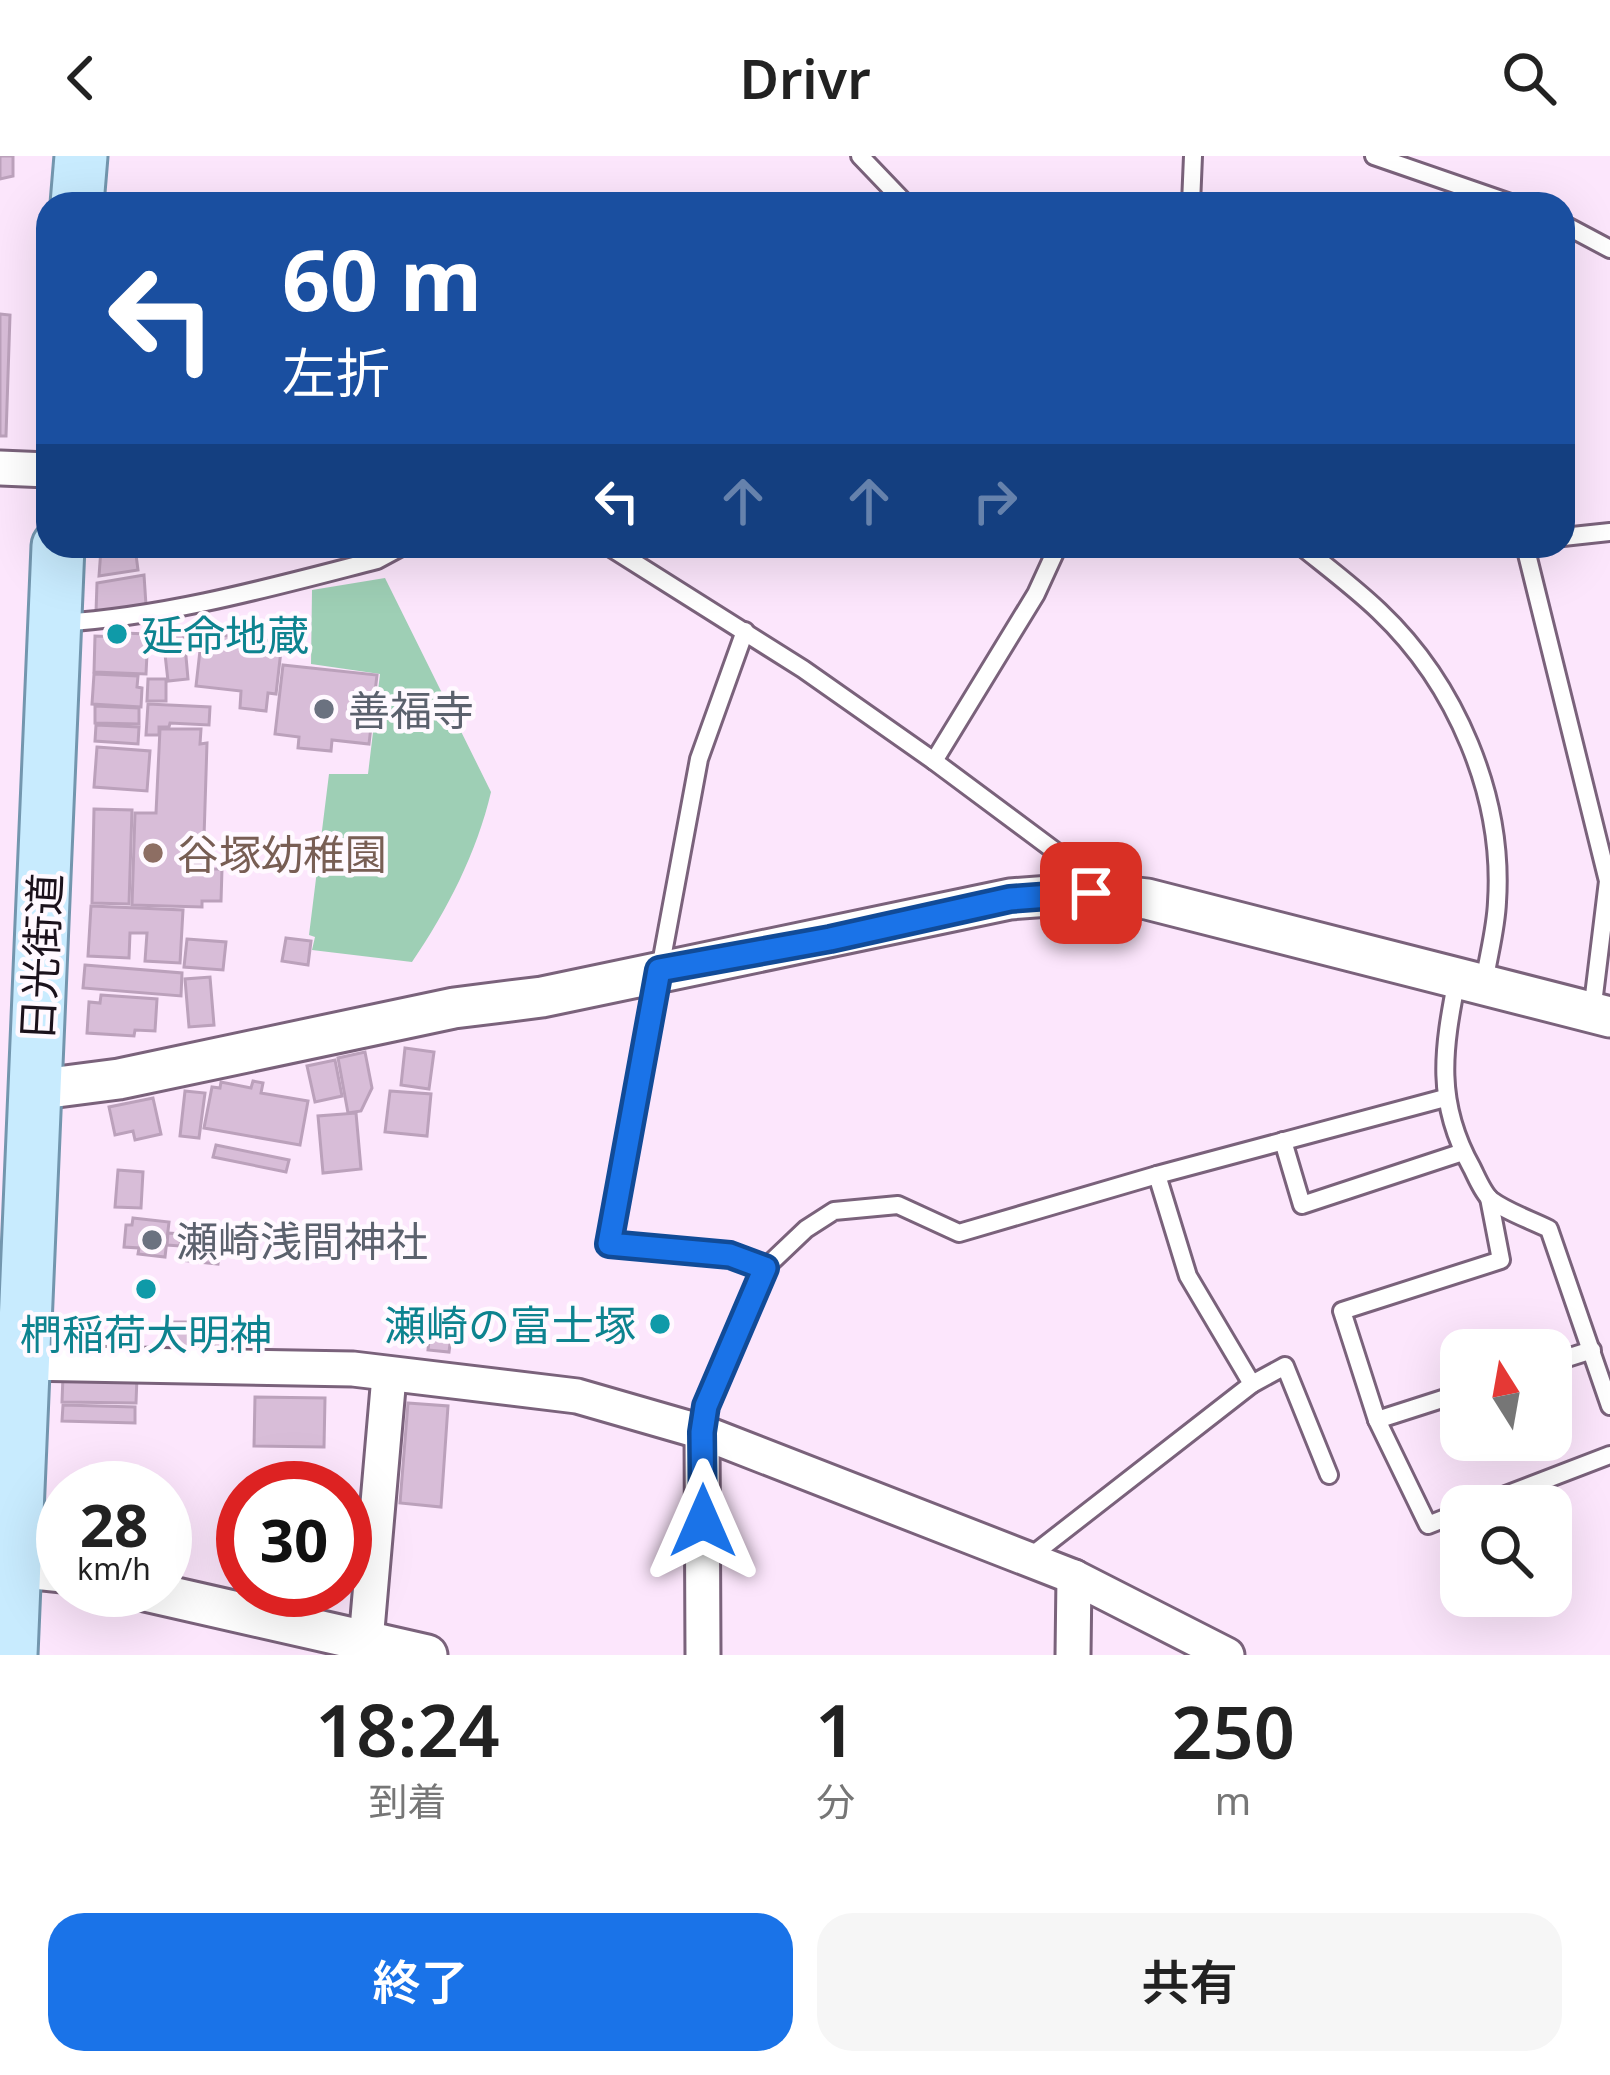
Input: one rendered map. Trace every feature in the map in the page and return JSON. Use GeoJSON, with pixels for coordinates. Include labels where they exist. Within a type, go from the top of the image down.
{"type":"FeatureCollection","features":[{"type":"Feature","properties":{"kind":"main road"},"geometry":{"type":"LineString","coordinates":[[78,192],[81,156]]}},
{"type":"Feature","properties":{"kind":"main road","name":"日光街道"},"geometry":{"type":"LineString","coordinates":[[36,1531],[23,1363],[12,1299],[34,1090],[58,558]]}},
{"type":"Feature","properties":{"kind":"main road","name":"日光街道"},"geometry":{"type":"LineString","coordinates":[[11,1655],[36,1579]]}},
{"type":"Feature","properties":{"kind":"street"},"geometry":{"type":"LineString","coordinates":[[0,468],[36,470]]}},
{"type":"Feature","properties":{"kind":"street"},"geometry":{"type":"LineString","coordinates":[[34,1090],[119,1079],[454,1008],[542,997],[1010,899],[1091,893],[1147,899],[1601,1015]]}},
{"type":"Feature","properties":{"kind":"street"},"geometry":{"type":"LineString","coordinates":[[23,1363],[353,1370],[578,1396],[702,1432],[1074,1577],[1227,1655]]}},
{"type":"Feature","properties":{"kind":"street"},"geometry":{"type":"LineString","coordinates":[[366,1648],[389,1376]]}},
{"type":"Feature","properties":{"kind":"street"},"geometry":{"type":"LineString","coordinates":[[702,1432],[703,1655]]}},
{"type":"Feature","properties":{"kind":"street"},"geometry":{"type":"LineString","coordinates":[[1073,1655],[1074,1577]]}},
{"type":"Feature","properties":{"kind":"street"},"geometry":{"type":"LineString","coordinates":[[192,1603],[366,1648],[427,1655]]}},
{"type":"Feature","properties":{"kind":"lane"},"geometry":{"type":"LineString","coordinates":[[860,156],[894,192]]}},
{"type":"Feature","properties":{"kind":"lane"},"geometry":{"type":"LineString","coordinates":[[1192,192],[1193,156]]}},
{"type":"Feature","properties":{"kind":"lane"},"geometry":{"type":"LineString","coordinates":[[1374,156],[1478,192]]}},
{"type":"Feature","properties":{"kind":"lane"},"geometry":{"type":"LineString","coordinates":[[1575,230],[1610,249]]}},
{"type":"Feature","properties":{"kind":"lane"},"geometry":{"type":"LineString","coordinates":[[1575,536],[1610,532]]}},
{"type":"Feature","properties":{"kind":"lane"},"geometry":{"type":"LineString","coordinates":[[56,623],[117,619],[199,604],[381,558]]}},
{"type":"Feature","properties":{"kind":"lane"},"geometry":{"type":"LineString","coordinates":[[627,558],[745,631],[934,761],[1071,862],[1091,893]]}},
{"type":"Feature","properties":{"kind":"lane"},"geometry":{"type":"LineString","coordinates":[[934,761],[1036,594],[1052,558]]}},
{"type":"Feature","properties":{"kind":"lane"},"geometry":{"type":"LineString","coordinates":[[1316,558],[1379,610],[1441,687],[1479,768],[1491,812],[1497,906],[1471,982],[1447,1029],[1445,1098],[1463,1152],[1489,1198],[1502,1260],[1342,1311],[1377,1420],[1428,1525],[1440,1520]]}},
{"type":"Feature","properties":{"kind":"lane"},"geometry":{"type":"LineString","coordinates":[[1528,558],[1608,881],[1601,1015]]}},
{"type":"Feature","properties":{"kind":"lane"},"geometry":{"type":"LineString","coordinates":[[745,631],[698,759],[609,1244],[730,1255],[765,1268]]}},
{"type":"Feature","properties":{"kind":"lane"},"geometry":{"type":"LineString","coordinates":[[702,1432],[706,1406],[765,1268],[806,1229],[834,1211],[898,1205],[959,1233],[1445,1098]]}},
{"type":"Feature","properties":{"kind":"lane"},"geometry":{"type":"LineString","coordinates":[[1283,1142],[1302,1205],[1463,1152]]}},
{"type":"Feature","properties":{"kind":"lane"},"geometry":{"type":"LineString","coordinates":[[1157,1175],[1188,1276],[1252,1384]]}},
{"type":"Feature","properties":{"kind":"lane"},"geometry":{"type":"LineString","coordinates":[[1489,1198],[1549,1229],[1610,1406]]}},
{"type":"Feature","properties":{"kind":"lane"},"geometry":{"type":"LineString","coordinates":[[1572,1357],[1592,1350]]}},
{"type":"Feature","properties":{"kind":"lane"},"geometry":{"type":"LineString","coordinates":[[1025,1561],[1252,1384],[1285,1366],[1329,1475]]}},
{"type":"Feature","properties":{"kind":"lane"},"geometry":{"type":"LineString","coordinates":[[1377,1420],[1440,1400]]}},
{"type":"Feature","properties":{"kind":"lane"},"geometry":{"type":"LineString","coordinates":[[1532,1485],[1610,1455]]}},
{"type":"Feature","properties":{"kind":"green space"},"geometry":{"type":"Polygon","coordinates":[[[385,578],[491,792],[459,880],[412,962],[312,950],[315,937],[309,935],[329,774],[368,774],[380,674],[311,664],[312,590],[385,578]]]}},
{"type":"Feature","properties":{"kind":"building"},"geometry":{"type":"Polygon","coordinates":[[[0,156],[13,156],[13,176],[0,179],[0,156]]]}},
{"type":"Feature","properties":{"kind":"building"},"geometry":{"type":"Polygon","coordinates":[[[0,314],[10,315],[6,436],[0,436],[0,314]]]}},
{"type":"Feature","properties":{"kind":"building"},"geometry":{"type":"Polygon","coordinates":[[[100,558],[136,558],[138,570],[99,576],[100,558]]]}},
{"type":"Feature","properties":{"kind":"building"},"geometry":{"type":"Polygon","coordinates":[[[144,575],[146,605],[96,612],[97,583],[144,575]]]}},
{"type":"Feature","properties":{"kind":"building"},"geometry":{"type":"Polygon","coordinates":[[[122,633],[148,634],[146,674],[94,672],[95,636],[121,637],[122,633]]]}},
{"type":"Feature","properties":{"kind":"building"},"geometry":{"type":"Polygon","coordinates":[[[202,633],[282,642],[276,694],[268,693],[266,711],[240,708],[241,691],[196,686],[202,633]]]}},
{"type":"Feature","properties":{"kind":"building"},"geometry":{"type":"Polygon","coordinates":[[[184,634],[188,679],[168,681],[163,636],[184,634]]]}},
{"type":"Feature","properties":{"kind":"building"},"geometry":{"type":"Polygon","coordinates":[[[283,665],[377,675],[369,744],[332,740],[331,751],[298,748],[299,737],[275,734],[283,665]]]}},
{"type":"Feature","properties":{"kind":"building"},"geometry":{"type":"Polygon","coordinates":[[[94,674],[138,676],[141,707],[92,704],[94,674]]]}},
{"type":"Feature","properties":{"kind":"building"},"geometry":{"type":"Polygon","coordinates":[[[148,679],[166,679],[166,701],[147,701],[148,679]]]}},
{"type":"Feature","properties":{"kind":"building"},"geometry":{"type":"Polygon","coordinates":[[[148,704],[210,707],[209,725],[170,723],[159,727],[159,735],[146,735],[148,704]]]}},
{"type":"Feature","properties":{"kind":"building"},"geometry":{"type":"Polygon","coordinates":[[[95,706],[139,708],[139,724],[95,723],[95,706]]]}},
{"type":"Feature","properties":{"kind":"building"},"geometry":{"type":"Polygon","coordinates":[[[96,725],[139,727],[138,744],[95,741],[96,725]]]}},
{"type":"Feature","properties":{"kind":"building"},"geometry":{"type":"Polygon","coordinates":[[[160,729],[201,729],[200,744],[207,743],[203,869],[222,869],[221,901],[202,901],[202,907],[132,905],[135,813],[156,813],[160,729]]]}},
{"type":"Feature","properties":{"kind":"building"},"geometry":{"type":"Polygon","coordinates":[[[97,747],[150,751],[147,791],[94,787],[97,747]]]}},
{"type":"Feature","properties":{"kind":"building"},"geometry":{"type":"Polygon","coordinates":[[[94,809],[132,810],[129,904],[92,903],[94,809]]]}},
{"type":"Feature","properties":{"kind":"building"},"geometry":{"type":"Polygon","coordinates":[[[91,906],[183,910],[180,963],[145,961],[147,933],[130,933],[129,958],[88,956],[91,906]]]}},
{"type":"Feature","properties":{"kind":"building"},"geometry":{"type":"Polygon","coordinates":[[[286,938],[311,941],[308,965],[282,961],[286,938]]]}},
{"type":"Feature","properties":{"kind":"building"},"geometry":{"type":"Polygon","coordinates":[[[187,939],[226,942],[223,970],[184,967],[187,939]]]}},
{"type":"Feature","properties":{"kind":"building"},"geometry":{"type":"Polygon","coordinates":[[[85,965],[182,973],[181,996],[83,988],[85,965]]]}},
{"type":"Feature","properties":{"kind":"building"},"geometry":{"type":"Polygon","coordinates":[[[210,977],[214,1025],[189,1027],[185,979],[210,977]]]}},
{"type":"Feature","properties":{"kind":"building"},"geometry":{"type":"Polygon","coordinates":[[[101,995],[157,999],[155,1031],[135,1030],[134,1036],[87,1033],[89,1002],[100,1003],[101,995]]]}},
{"type":"Feature","properties":{"kind":"building"},"geometry":{"type":"Polygon","coordinates":[[[405,1048],[434,1052],[429,1089],[401,1085],[405,1048]]]}},
{"type":"Feature","properties":{"kind":"building"},"geometry":{"type":"Polygon","coordinates":[[[365,1052],[372,1088],[361,1111],[348,1113],[338,1058],[365,1052]]]}},
{"type":"Feature","properties":{"kind":"building"},"geometry":{"type":"Polygon","coordinates":[[[335,1060],[342,1096],[315,1102],[307,1066],[335,1060]]]}},
{"type":"Feature","properties":{"kind":"building"},"geometry":{"type":"Polygon","coordinates":[[[253,1081],[263,1083],[261,1093],[308,1101],[300,1145],[204,1128],[212,1087],[220,1088],[221,1082],[251,1088],[253,1081]]]}},
{"type":"Feature","properties":{"kind":"building"},"geometry":{"type":"Polygon","coordinates":[[[185,1091],[205,1093],[199,1138],[180,1136],[185,1091]]]}},
{"type":"Feature","properties":{"kind":"building"},"geometry":{"type":"Polygon","coordinates":[[[390,1091],[431,1094],[427,1136],[385,1132],[390,1091]]]}},
{"type":"Feature","properties":{"kind":"building"},"geometry":{"type":"Polygon","coordinates":[[[153,1098],[161,1134],[135,1140],[133,1131],[115,1135],[109,1107],[153,1098]]]}},
{"type":"Feature","properties":{"kind":"building"},"geometry":{"type":"Polygon","coordinates":[[[356,1113],[361,1169],[323,1173],[318,1116],[356,1113]]]}},
{"type":"Feature","properties":{"kind":"building"},"geometry":{"type":"Polygon","coordinates":[[[216,1145],[289,1160],[286,1172],[213,1157],[216,1145]]]}},
{"type":"Feature","properties":{"kind":"building"},"geometry":{"type":"Polygon","coordinates":[[[118,1170],[143,1172],[141,1208],[115,1207],[118,1170]]]}},
{"type":"Feature","properties":{"kind":"building"},"geometry":{"type":"Polygon","coordinates":[[[133,1218],[169,1222],[165,1257],[124,1247],[126,1225],[132,1225],[133,1218]]]}},
{"type":"Feature","properties":{"kind":"building"},"geometry":{"type":"Polygon","coordinates":[[[182,1227],[222,1231],[218,1264],[179,1260],[182,1227]]]}},
{"type":"Feature","properties":{"kind":"building"},"geometry":{"type":"Polygon","coordinates":[[[168,1233],[181,1234],[180,1246],[167,1245],[168,1233]]]}},
{"type":"Feature","properties":{"kind":"building"},"geometry":{"type":"Polygon","coordinates":[[[431,1319],[453,1321],[449,1352],[428,1350],[431,1319]]]}},
{"type":"Feature","properties":{"kind":"building"},"geometry":{"type":"Polygon","coordinates":[[[171,1322],[237,1322],[237,1355],[171,1355],[171,1322]]]}},
{"type":"Feature","properties":{"kind":"building"},"geometry":{"type":"Polygon","coordinates":[[[63,1376],[137,1377],[136,1403],[62,1402],[63,1376]]]}},
{"type":"Feature","properties":{"kind":"building"},"geometry":{"type":"Polygon","coordinates":[[[255,1397],[325,1398],[324,1447],[254,1446],[255,1397]]]}},
{"type":"Feature","properties":{"kind":"building"},"geometry":{"type":"Polygon","coordinates":[[[408,1403],[448,1406],[441,1507],[400,1503],[408,1403]]]}},
{"type":"Feature","properties":{"kind":"building"},"geometry":{"type":"Polygon","coordinates":[[[63,1405],[135,1407],[135,1423],[62,1421],[63,1405]]]}},
{"type":"Feature","properties":{"kind":"place","name":"延命地蔵"},"geometry":{"type":"Point","coordinates":[117,634]}},
{"type":"Feature","properties":{"kind":"place","name":"善福寺"},"geometry":{"type":"Point","coordinates":[324,709]}},
{"type":"Feature","properties":{"kind":"place","name":"谷塚幼稚園"},"geometry":{"type":"Point","coordinates":[153,853]}},
{"type":"Feature","properties":{"kind":"place","name":"瀬崎浅間神社"},"geometry":{"type":"Point","coordinates":[152,1240]}},
{"type":"Feature","properties":{"kind":"place","name":"椚稲荷大明神"},"geometry":{"type":"Point","coordinates":[146,1289]}},
{"type":"Feature","properties":{"kind":"place","name":"瀬崎の富士塚"},"geometry":{"type":"Point","coordinates":[660,1324]}},
{"type":"Feature","properties":{"kind":"route"},"geometry":{"type":"LineString","coordinates":[[703,1521],[706,1406],[765,1268],[730,1255],[609,1244],[659,970],[1010,899],[1091,893]]}}]}
